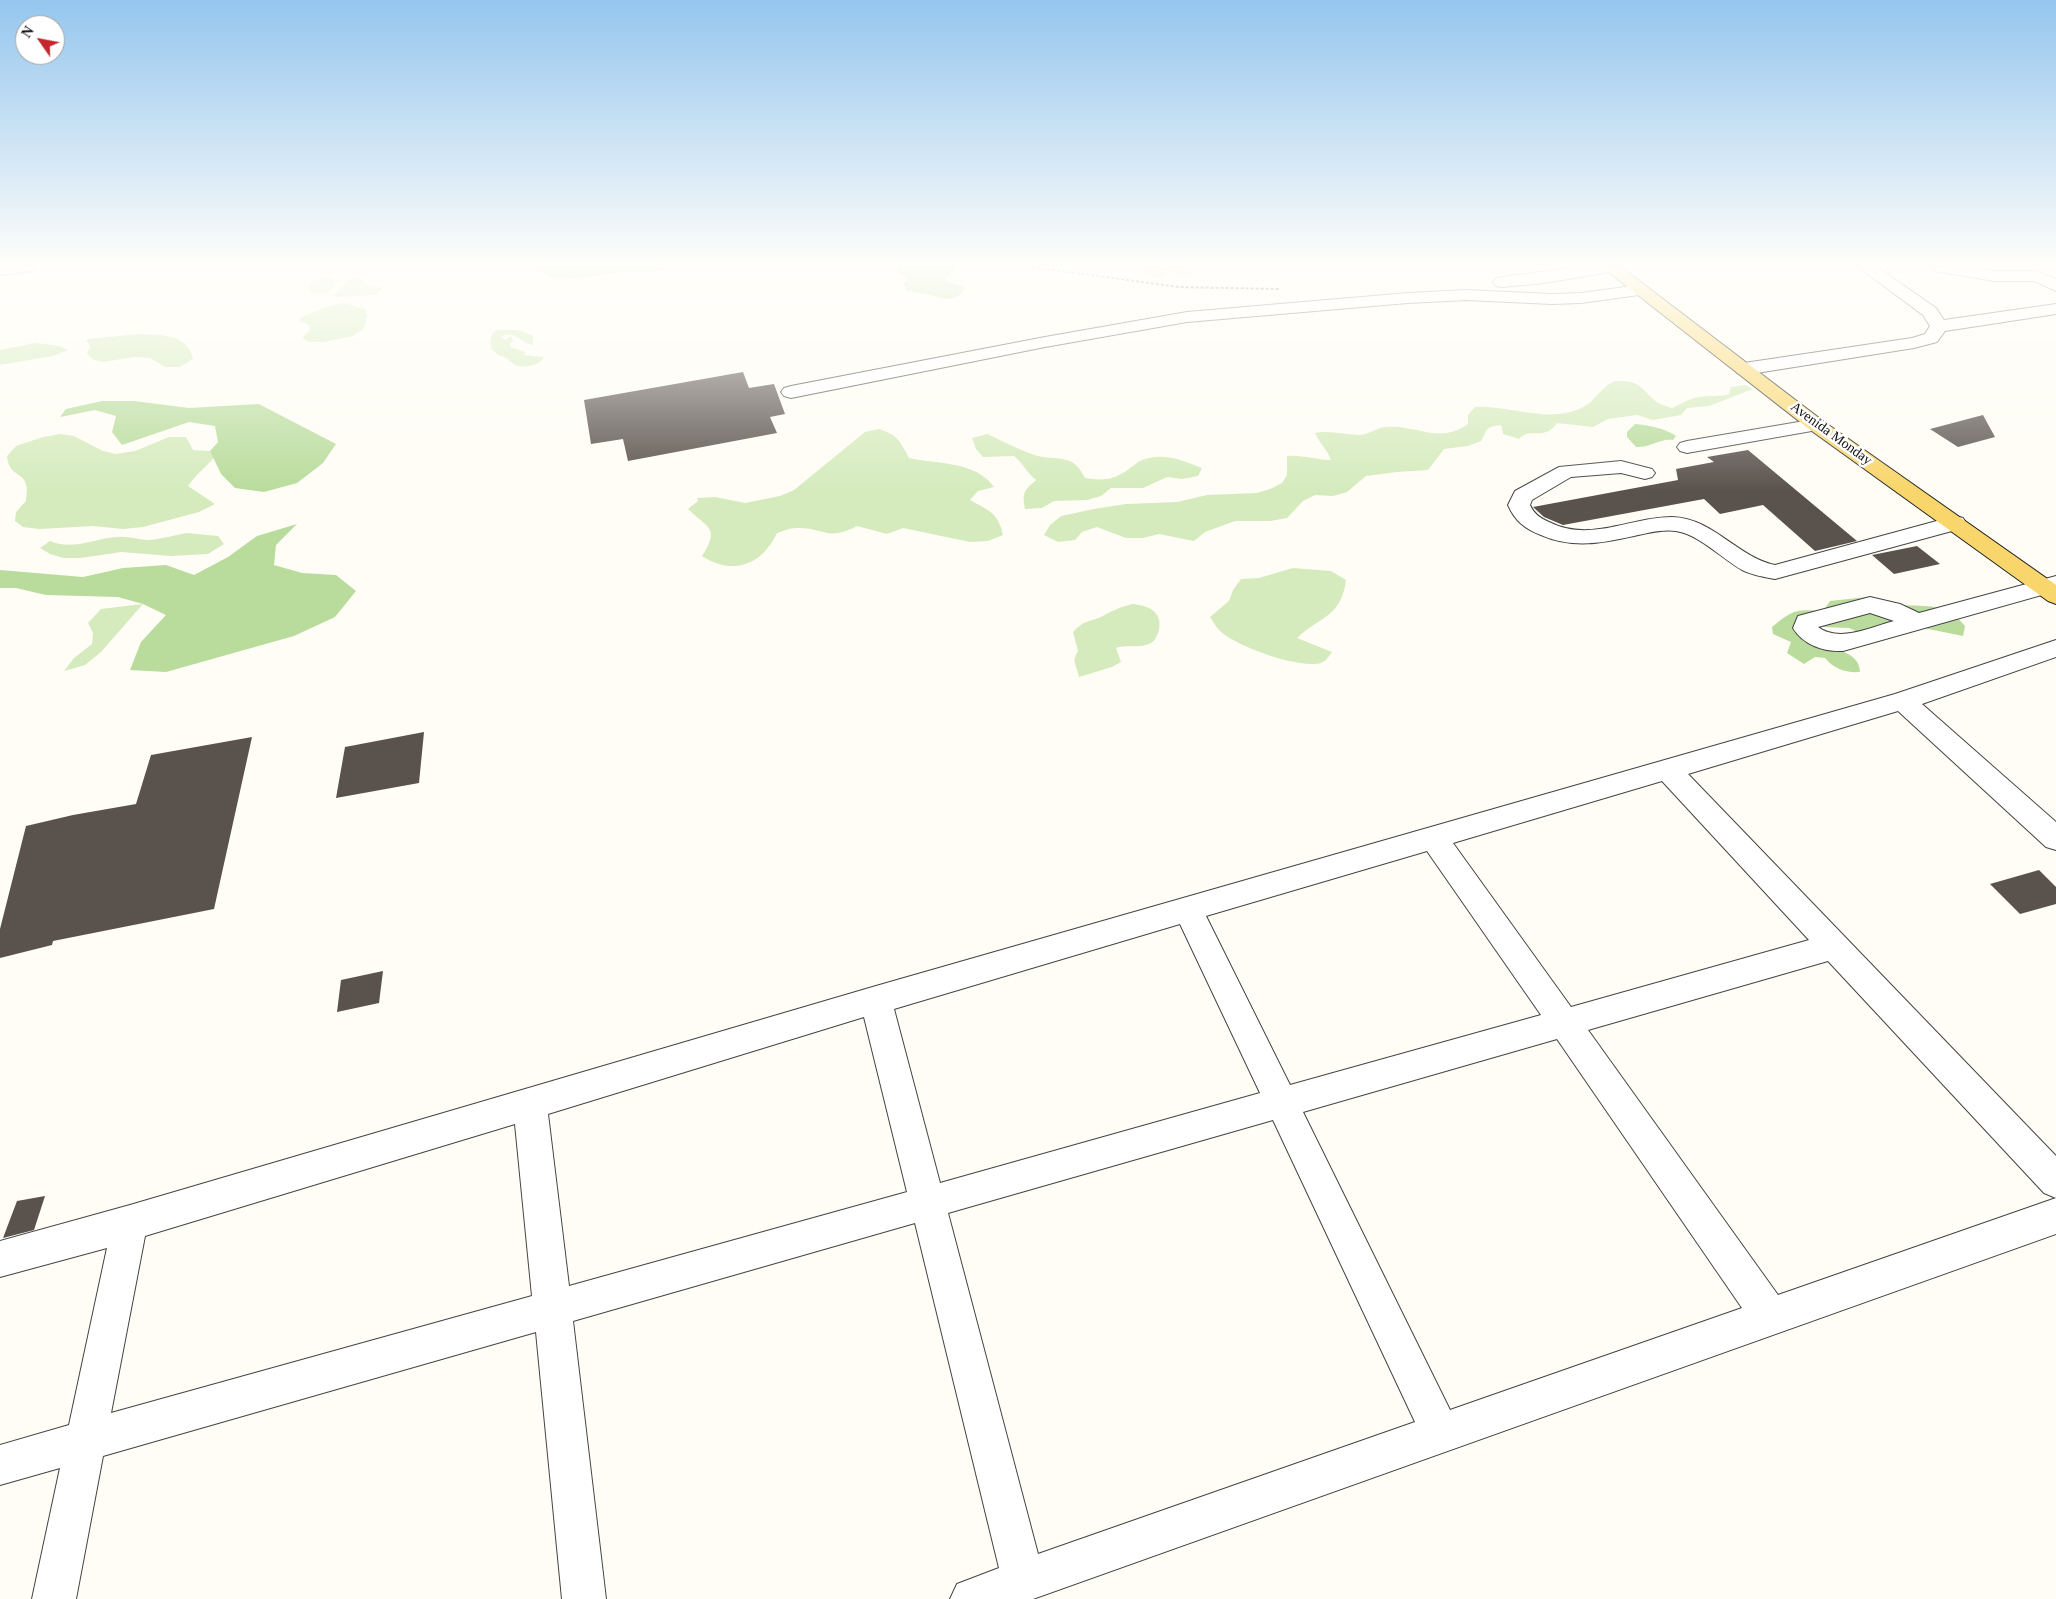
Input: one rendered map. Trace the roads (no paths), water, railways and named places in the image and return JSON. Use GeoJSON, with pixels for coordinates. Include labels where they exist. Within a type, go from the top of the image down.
{"type":"FeatureCollection","features":[{"type":"Feature","properties":{"kind":"main road","name":"Avenida Monday"},"geometry":{"type":"LineString","coordinates":[[1708,342],[1816,425],[2051,589]]}},
{"type":"Feature","properties":{"kind":"street"},"geometry":{"type":"LineString","coordinates":[[791,392],[1047,342]]}},
{"type":"Feature","properties":{"kind":"street"},"geometry":{"type":"LineString","coordinates":[[1744,369],[1919,342]]}},
{"type":"Feature","properties":{"kind":"street"},"geometry":{"type":"LineString","coordinates":[[1686,447],[1816,425]]}},
{"type":"Feature","properties":{"kind":"street"},"geometry":{"type":"LineString","coordinates":[[1645,473],[1621,467],[1566,471],[1523,496],[1519,505],[1523,516],[1535,524],[1553,534],[1572,538],[1597,538],[1658,525],[1675,524],[1690,528],[1750,565],[1762,570],[1775,572],[1955,522]]}},
{"type":"Feature","properties":{"kind":"street"},"geometry":{"type":"LineString","coordinates":[[1917,622],[2051,589]]}},
{"type":"Feature","properties":{"kind":"street"},"geometry":{"type":"LineString","coordinates":[[0,1259],[876,1000],[1903,702],[2056,648]]}},
{"type":"Feature","properties":{"kind":"street"},"geometry":{"type":"LineString","coordinates":[[1903,702],[2056,839]]}},
{"type":"Feature","properties":{"kind":"street"},"geometry":{"type":"LineString","coordinates":[[1668,770],[2056,1181]]}},
{"type":"Feature","properties":{"kind":"street"},"geometry":{"type":"LineString","coordinates":[[1434,838],[1771,1317]]}},
{"type":"Feature","properties":{"kind":"street"},"geometry":{"type":"LineString","coordinates":[[1188,909],[1441,1434]]}},
{"type":"Feature","properties":{"kind":"street"},"geometry":{"type":"LineString","coordinates":[[0,1465],[1835,946]]}},
{"type":"Feature","properties":{"kind":"street"},"geometry":{"type":"LineString","coordinates":[[876,1000],[1024,1580]]}},
{"type":"Feature","properties":{"kind":"street"},"geometry":{"type":"LineString","coordinates":[[530,1103],[584,1599]]}},
{"type":"Feature","properties":{"kind":"street"},"geometry":{"type":"LineString","coordinates":[[972,1599],[2056,1216]]}},
{"type":"Feature","properties":{"kind":"street"},"geometry":{"type":"LineString","coordinates":[[54,1599],[130,1222]]}}]}
